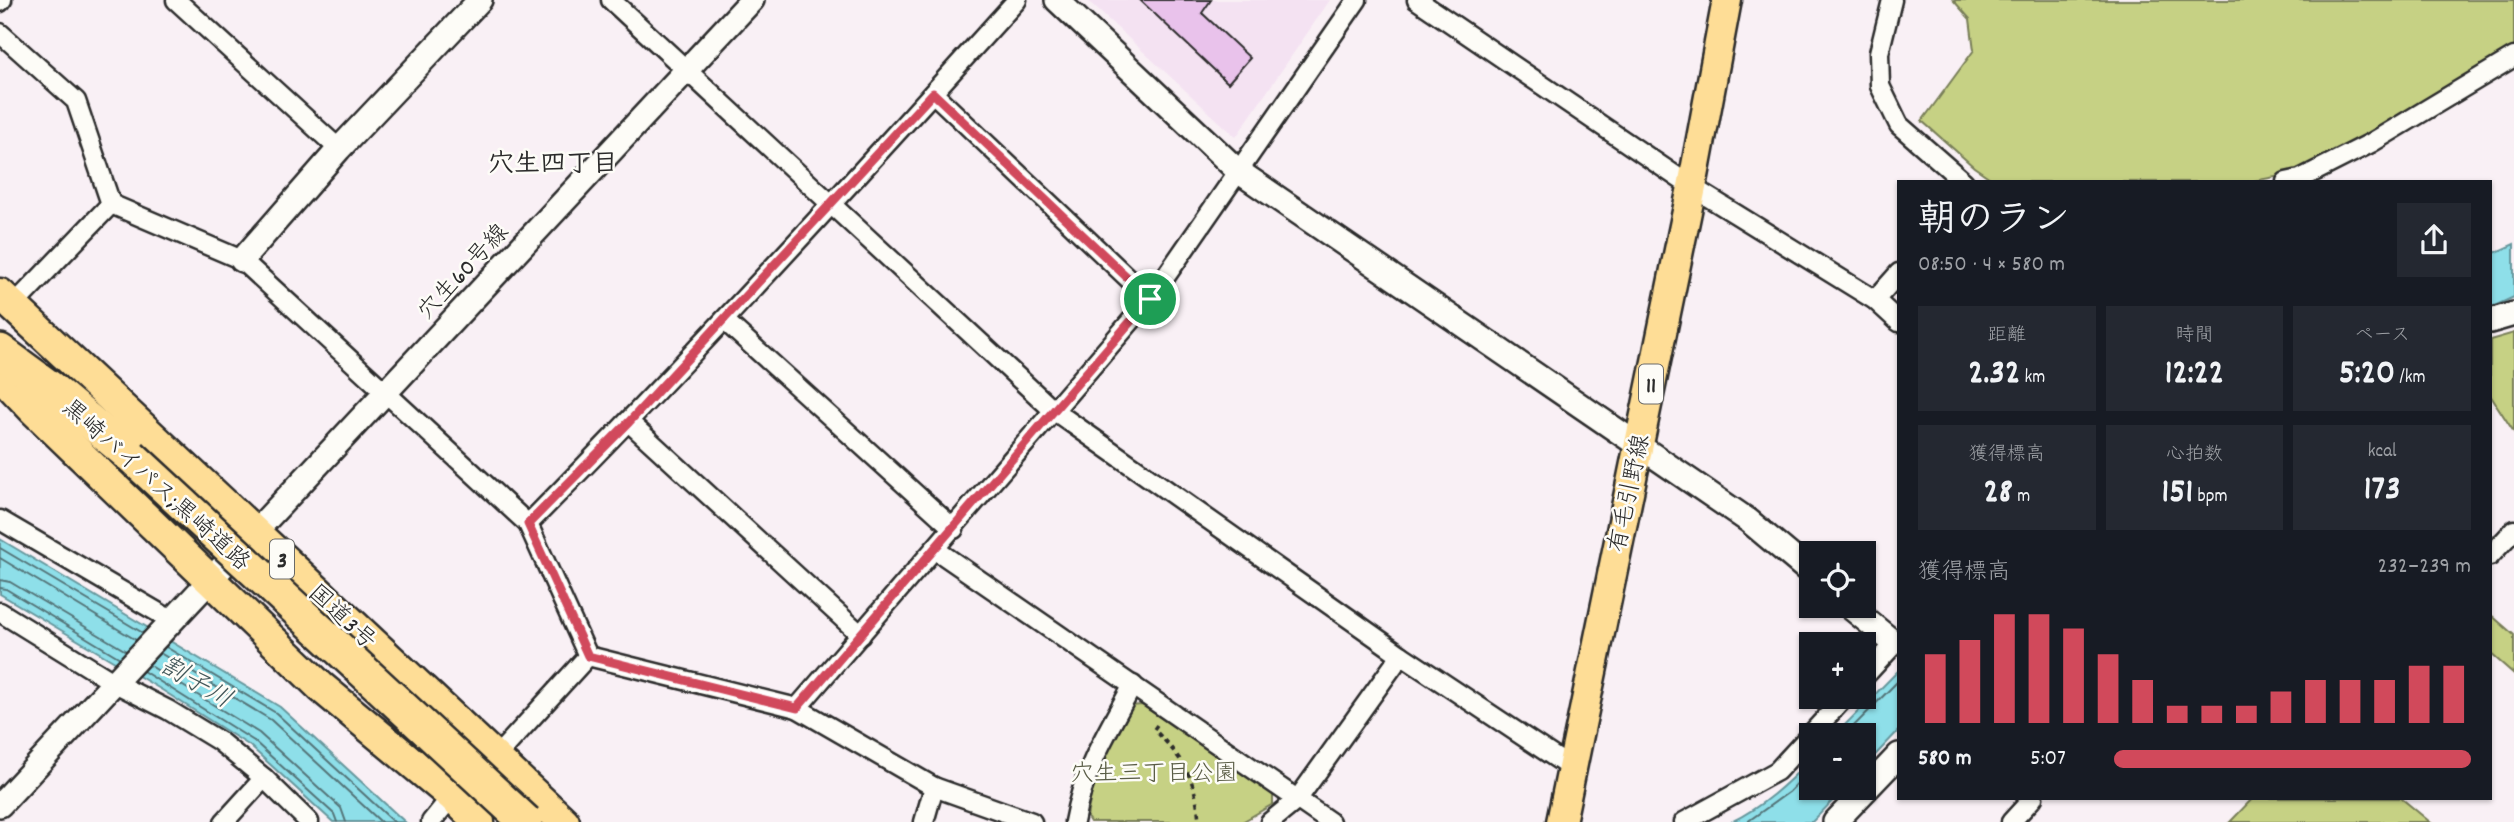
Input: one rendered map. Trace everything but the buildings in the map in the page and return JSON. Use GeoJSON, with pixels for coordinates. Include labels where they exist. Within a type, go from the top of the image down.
{"type":"FeatureCollection","features":[{"type":"Feature","properties":{"kind":"highway","name":"国道3号"},"geometry":{"type":"LineString","coordinates":[[6,300],[564,822]]}},
{"type":"Feature","properties":{"kind":"highway","name":"黒崎バイパス;黒崎道路"},"geometry":{"type":"LineString","coordinates":[[0,351],[49,387],[131,456],[526,822]]}},
{"type":"Feature","properties":{"kind":"highway"},"geometry":{"type":"LineString","coordinates":[[0,374],[34,411],[321,687],[452,796],[479,822]]}},
{"type":"Feature","properties":{"kind":"main road","name":"有毛引野線"},"geometry":{"type":"LineString","coordinates":[[1561,822],[1692,187],[1727,0]]}},
{"type":"Feature","properties":{"kind":"street"},"geometry":{"type":"LineString","coordinates":[[242,260],[339,149],[480,0]]}},
{"type":"Feature","properties":{"kind":"street"},"geometry":{"type":"LineString","coordinates":[[611,0],[1053,411],[1401,655],[1571,768]]}},
{"type":"Feature","properties":{"kind":"street","name":"穴生60号線"},"geometry":{"type":"LineString","coordinates":[[0,805],[752,0]]}},
{"type":"Feature","properties":{"kind":"street"},"geometry":{"type":"LineString","coordinates":[[528,524],[629,422],[1017,0]]}},
{"type":"Feature","properties":{"kind":"street"},"geometry":{"type":"LineString","coordinates":[[1057,0],[1238,171],[1749,521],[1799,563]]}},
{"type":"Feature","properties":{"kind":"street"},"geometry":{"type":"LineString","coordinates":[[797,708],[1150,299],[1357,0]]}},
{"type":"Feature","properties":{"kind":"street"},"geometry":{"type":"LineString","coordinates":[[1417,0],[1692,187],[1875,300],[1897,320]]}},
{"type":"Feature","properties":{"kind":"street"},"geometry":{"type":"LineString","coordinates":[[1892,0],[1879,53],[1880,86],[1899,125],[1962,180]]}},
{"type":"Feature","properties":{"kind":"street"},"geometry":{"type":"LineString","coordinates":[[181,1],[339,149]]}},
{"type":"Feature","properties":{"kind":"street"},"geometry":{"type":"LineString","coordinates":[[0,33],[76,101],[111,204],[242,260],[528,524],[588,656]]}},
{"type":"Feature","properties":{"kind":"street"},"geometry":{"type":"LineString","coordinates":[[2295,180],[2371,143],[2514,57]]}},
{"type":"Feature","properties":{"kind":"street"},"geometry":{"type":"LineString","coordinates":[[933,93],[1150,299]]}},
{"type":"Feature","properties":{"kind":"street"},"geometry":{"type":"LineString","coordinates":[[6,300],[111,204]]}},
{"type":"Feature","properties":{"kind":"street"},"geometry":{"type":"LineString","coordinates":[[1875,300],[1897,275]]}},
{"type":"Feature","properties":{"kind":"street"},"geometry":{"type":"LineString","coordinates":[[2492,320],[2514,314]]}},
{"type":"Feature","properties":{"kind":"street"},"geometry":{"type":"LineString","coordinates":[[724,320],[954,528]]}},
{"type":"Feature","properties":{"kind":"street"},"geometry":{"type":"LineString","coordinates":[[629,422],[861,635]]}},
{"type":"Feature","properties":{"kind":"street"},"geometry":{"type":"LineString","coordinates":[[0,520],[168,623]]}},
{"type":"Feature","properties":{"kind":"street"},"geometry":{"type":"LineString","coordinates":[[2492,553],[2514,530]]}},
{"type":"Feature","properties":{"kind":"street"},"geometry":{"type":"LineString","coordinates":[[936,550],[1330,822]]}},
{"type":"Feature","properties":{"kind":"street"},"geometry":{"type":"LineString","coordinates":[[0,612],[118,677],[219,741],[264,778],[309,822]]}},
{"type":"Feature","properties":{"kind":"street"},"geometry":{"type":"LineString","coordinates":[[1865,618],[1897,643],[1876,665]]}},
{"type":"Feature","properties":{"kind":"street"},"geometry":{"type":"LineString","coordinates":[[1270,822],[1297,800],[1401,655]]}},
{"type":"Feature","properties":{"kind":"street"},"geometry":{"type":"LineString","coordinates":[[588,656],[797,708],[934,788],[1032,822]]}},
{"type":"Feature","properties":{"kind":"street"},"geometry":{"type":"LineString","coordinates":[[495,758],[588,656]]}},
{"type":"Feature","properties":{"kind":"street"},"geometry":{"type":"LineString","coordinates":[[1074,822],[1079,795],[1094,758],[1133,685]]}},
{"type":"Feature","properties":{"kind":"street"},"geometry":{"type":"LineString","coordinates":[[1684,822],[1777,771],[1834,709]]}},
{"type":"Feature","properties":{"kind":"street"},"geometry":{"type":"LineString","coordinates":[[1835,822],[1897,757]]}},
{"type":"Feature","properties":{"kind":"street"},"geometry":{"type":"LineString","coordinates":[[224,822],[264,778]]}},
{"type":"Feature","properties":{"kind":"street"},"geometry":{"type":"LineString","coordinates":[[924,822],[934,788]]}},
{"type":"Feature","properties":{"kind":"street"},"geometry":{"type":"LineString","coordinates":[[431,822],[452,796]]}},
{"type":"Feature","properties":{"kind":"street"},"geometry":{"type":"LineString","coordinates":[[2011,822],[2032,800]]}},
{"type":"Feature","properties":{"kind":"path"},"geometry":{"type":"LineString","coordinates":[[1168,709],[1154,729],[1181,757],[1197,795],[1199,822]]}},
{"type":"Feature","properties":{"kind":"shaded area"},"geometry":{"type":"Polygon","coordinates":[[[1087,0],[1330,0],[1236,137],[1087,0]]]}},
{"type":"Feature","properties":{"kind":"green space"},"geometry":{"type":"Polygon","coordinates":[[[1953,0],[2514,0],[2514,50],[2372,136],[2297,173],[2259,180],[1993,180],[1974,167],[1922,121],[1974,50],[1970,19],[1953,0]]]}},
{"type":"Feature","properties":{"kind":"green space"},"geometry":{"type":"Polygon","coordinates":[[[2514,333],[2514,432],[2492,398],[2492,339],[2514,333]]]}},
{"type":"Feature","properties":{"kind":"green space"},"geometry":{"type":"Polygon","coordinates":[[[2492,616],[2514,635],[2514,674],[2492,655],[2492,616]]]}},
{"type":"Feature","properties":{"kind":"green space","name":"穴生三丁目公園"},"geometry":{"type":"Polygon","coordinates":[[[1142,705],[1273,794],[1273,804],[1242,822],[1090,822],[1087,817],[1095,773],[1130,706],[1142,705]]]}},
{"type":"Feature","properties":{"kind":"green space"},"geometry":{"type":"Polygon","coordinates":[[[2251,800],[2403,800],[2430,822],[2230,822],[2251,800]]]}},
{"type":"Feature","properties":{"kind":"water"},"geometry":{"type":"Polygon","coordinates":[[[2514,244],[2514,297],[2492,307],[2492,254],[2514,244]]]}},
{"type":"Feature","properties":{"kind":"water","name":"割子川"},"geometry":{"type":"Polygon","coordinates":[[[0,539],[280,707],[405,822],[333,822],[250,746],[162,690],[0,594],[0,539]]]}},
{"type":"Feature","properties":{"kind":"water"},"geometry":{"type":"Polygon","coordinates":[[[1897,672],[1897,732],[1876,754],[1876,723],[1847,723],[1861,709],[1876,709],[1876,693],[1897,672]]]}},
{"type":"Feature","properties":{"kind":"water"},"geometry":{"type":"Polygon","coordinates":[[[1799,771],[1799,800],[1833,800],[1812,822],[1731,822],[1774,794],[1799,771]]]}},
{"type":"Feature","properties":{"kind":"district","name":"穴生四丁目"},"geometry":{"type":"Point","coordinates":[553,162]}},
{"type":"Feature","properties":{"kind":"route"},"geometry":{"type":"LineString","coordinates":[[933,93],[1150,299],[797,708],[588,656],[528,524],[629,422],[933,93]]}}]}
